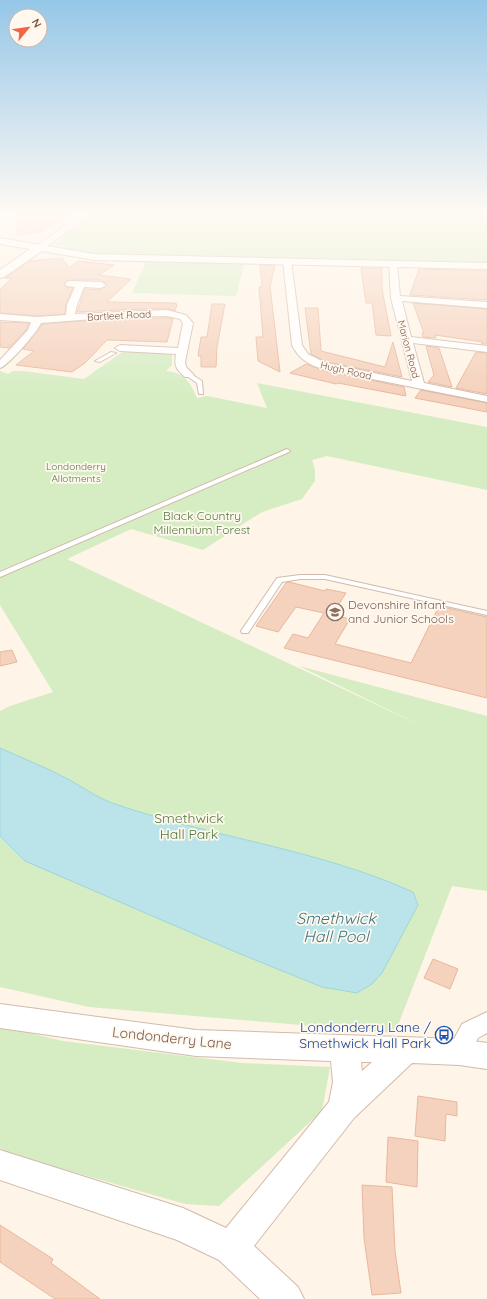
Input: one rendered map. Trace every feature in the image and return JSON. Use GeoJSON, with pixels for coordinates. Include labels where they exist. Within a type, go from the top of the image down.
{"type":"FeatureCollection","features":[{"type":"Feature","properties":{"kind":"street","name":"Hugh Road"},"geometry":{"type":"LineString","coordinates":[[288,274],[297,346],[300,353],[306,359],[319,365],[487,399]]}},
{"type":"Feature","properties":{"kind":"street","name":"Marion Road"},"geometry":{"type":"LineString","coordinates":[[394,274],[396,298],[419,386]]}},
{"type":"Feature","properties":{"kind":"street"},"geometry":{"type":"LineString","coordinates":[[70,284],[101,285]]}},
{"type":"Feature","properties":{"kind":"street"},"geometry":{"type":"LineString","coordinates":[[70,318],[72,305],[80,285]]}},
{"type":"Feature","properties":{"kind":"street"},"geometry":{"type":"LineString","coordinates":[[396,298],[487,305]]}},
{"type":"Feature","properties":{"kind":"street","name":"Bartleet Road"},"geometry":{"type":"LineString","coordinates":[[0,317],[37,320],[138,313],[167,313],[183,317],[188,323],[180,362],[180,371]]}},
{"type":"Feature","properties":{"kind":"street"},"geometry":{"type":"LineString","coordinates":[[3,367],[18,344],[36,327],[37,320]]}},
{"type":"Feature","properties":{"kind":"street"},"geometry":{"type":"LineString","coordinates":[[406,339],[487,349]]}},
{"type":"Feature","properties":{"kind":"street"},"geometry":{"type":"LineString","coordinates":[[119,348],[183,351]]}},
{"type":"Feature","properties":{"kind":"street","name":"Londonderry Lane"},"geometry":{"type":"LineString","coordinates":[[0,1016],[196,1043],[459,1052],[487,1056]]}},
{"type":"Feature","properties":{"kind":"street"},"geometry":{"type":"LineString","coordinates":[[459,1052],[470,1031],[487,1022]]}},
{"type":"Feature","properties":{"kind":"street"},"geometry":{"type":"LineString","coordinates":[[343,1108],[348,1082],[345,1047]]}},
{"type":"Feature","properties":{"kind":"street"},"geometry":{"type":"LineString","coordinates":[[231,1248],[343,1108],[406,1050]]}},
{"type":"Feature","properties":{"kind":"street"},"geometry":{"type":"LineString","coordinates":[[0,1165],[183,1225],[231,1248],[286,1299]]}},
{"type":"Feature","properties":{"kind":"lane"},"geometry":{"type":"LineString","coordinates":[[98,361],[119,348]]}},
{"type":"Feature","properties":{"kind":"lane"},"geometry":{"type":"LineString","coordinates":[[180,371],[200,382],[201,393]]}},
{"type":"Feature","properties":{"kind":"lane"},"geometry":{"type":"LineString","coordinates":[[0,575],[288,451]]}},
{"type":"Feature","properties":{"kind":"lane"},"geometry":{"type":"LineString","coordinates":[[245,631],[280,580],[300,577],[325,577],[487,613]]}},
{"type":"Feature","properties":{"kind":"green space"},"geometry":{"type":"Polygon","coordinates":[[[141,274],[242,274],[236,296],[132,293],[141,274]]]}},
{"type":"Feature","properties":{"kind":"green space","name":"Smethwick Hall Park"},"geometry":{"type":"Polygon","coordinates":[[[125,350],[172,353],[172,365],[166,371],[178,374],[186,379],[197,398],[207,396],[267,408],[257,383],[487,427],[487,490],[327,456],[312,460],[315,470],[315,481],[302,499],[262,512],[203,550],[131,529],[67,559],[426,728],[299,666],[487,716],[487,891],[452,886],[395,1033],[89,1007],[0,987],[0,711],[10,706],[53,692],[0,605],[0,371],[8,374],[13,371],[23,371],[84,379],[125,350]]]}},
{"type":"Feature","properties":{"kind":"green space"},"geometry":{"type":"Polygon","coordinates":[[[0,1026],[63,1041],[242,1063],[330,1067],[322,1111],[219,1206],[185,1204],[10,1154],[0,1148],[0,1026]]]}},
{"type":"Feature","properties":{"kind":"water","name":"Smethwick Hall Pool"},"geometry":{"type":"Polygon","coordinates":[[[0,748],[42,766],[112,803],[149,815],[302,854],[377,877],[413,892],[418,905],[382,973],[372,984],[357,993],[322,987],[238,953],[25,861],[0,836],[0,748]]]}},
{"type":"Feature","properties":{"kind":"building"},"geometry":{"type":"Polygon","coordinates":[[[11,274],[101,274],[99,275],[131,279],[107,302],[177,304],[175,311],[167,308],[77,312],[85,289],[101,290],[107,284],[101,280],[70,280],[64,284],[67,287],[73,288],[66,304],[65,314],[37,316],[0,313],[0,289],[12,279],[5,278],[11,274]]]}},
{"type":"Feature","properties":{"kind":"building"},"geometry":{"type":"Polygon","coordinates":[[[261,274],[273,274],[270,286],[280,372],[258,361],[256,337],[263,337],[259,287],[262,287],[261,274]]]}},
{"type":"Feature","properties":{"kind":"building"},"geometry":{"type":"Polygon","coordinates":[[[362,274],[382,274],[382,289],[391,336],[376,335],[372,303],[366,303],[362,274]]]}},
{"type":"Feature","properties":{"kind":"building"},"geometry":{"type":"Polygon","coordinates":[[[417,274],[487,274],[487,300],[410,295],[417,274]]]}},
{"type":"Feature","properties":{"kind":"building"},"geometry":{"type":"Polygon","coordinates":[[[413,303],[487,309],[487,344],[481,344],[483,342],[435,335],[436,338],[423,337],[422,333],[424,333],[413,303]]]}},
{"type":"Feature","properties":{"kind":"building"},"geometry":{"type":"Polygon","coordinates":[[[212,304],[225,304],[217,347],[216,367],[201,367],[201,356],[198,356],[201,337],[207,337],[212,304]]]}},
{"type":"Feature","properties":{"kind":"building"},"geometry":{"type":"Polygon","coordinates":[[[305,308],[318,308],[321,351],[385,367],[393,342],[402,377],[326,362],[311,354],[305,308]]]}},
{"type":"Feature","properties":{"kind":"building"},"geometry":{"type":"Polygon","coordinates":[[[120,318],[173,319],[167,342],[107,340],[85,363],[72,372],[16,365],[34,351],[23,349],[42,324],[120,318]]]}},
{"type":"Feature","properties":{"kind":"building"},"geometry":{"type":"Polygon","coordinates":[[[0,322],[29,323],[27,329],[9,348],[0,347],[0,322]]]}},
{"type":"Feature","properties":{"kind":"building"},"geometry":{"type":"Polygon","coordinates":[[[426,346],[439,348],[452,387],[428,382],[434,375],[426,346]]]}},
{"type":"Feature","properties":{"kind":"building"},"geometry":{"type":"Polygon","coordinates":[[[476,352],[487,353],[487,394],[456,388],[476,352]]]}},
{"type":"Feature","properties":{"kind":"building"},"geometry":{"type":"Polygon","coordinates":[[[306,364],[326,371],[404,387],[406,396],[338,383],[336,384],[290,373],[306,364]]]}},
{"type":"Feature","properties":{"kind":"building"},"geometry":{"type":"Polygon","coordinates":[[[421,390],[487,403],[487,412],[415,398],[421,390]]]}},
{"type":"Feature","properties":{"kind":"building"},"geometry":{"type":"Polygon","coordinates":[[[289,582],[325,591],[326,589],[346,593],[332,615],[350,619],[335,644],[411,663],[439,606],[487,617],[487,698],[284,648],[293,634],[308,638],[324,613],[296,607],[278,632],[256,626],[286,583],[289,582]]]}},
{"type":"Feature","properties":{"kind":"building"},"geometry":{"type":"Polygon","coordinates":[[[12,650],[17,662],[0,666],[0,652],[12,650]]]}},
{"type":"Feature","properties":{"kind":"building"},"geometry":{"type":"Polygon","coordinates":[[[433,959],[458,969],[450,989],[424,978],[433,959]]]}},
{"type":"Feature","properties":{"kind":"building"},"geometry":{"type":"Polygon","coordinates":[[[418,1096],[457,1102],[457,1116],[446,1114],[445,1141],[415,1136],[418,1096]]]}},
{"type":"Feature","properties":{"kind":"building"},"geometry":{"type":"Polygon","coordinates":[[[388,1137],[418,1141],[417,1187],[386,1182],[388,1137]]]}},
{"type":"Feature","properties":{"kind":"building"},"geometry":{"type":"Polygon","coordinates":[[[362,1185],[392,1187],[395,1251],[401,1293],[372,1295],[364,1238],[362,1185]]]}},
{"type":"Feature","properties":{"kind":"building"},"geometry":{"type":"Polygon","coordinates":[[[0,1225],[53,1259],[51,1263],[100,1299],[55,1299],[0,1262],[0,1225]]]}},
{"type":"Feature","properties":{"kind":"place","name":"Devonshire Infant and Junior Schools"},"geometry":{"type":"Point","coordinates":[335,612]}},
{"type":"Feature","properties":{"kind":"place","name":"Londonderry Lane / Smethwick Hall Park"},"geometry":{"type":"Point","coordinates":[444,1035]}},
{"type":"Feature","properties":{"kind":"park label","name":"Londonderry Allotments"},"geometry":{"type":"Point","coordinates":[76,472]}},
{"type":"Feature","properties":{"kind":"park label","name":"Black Country Millennium Forest"},"geometry":{"type":"Point","coordinates":[202,523]}}]}
